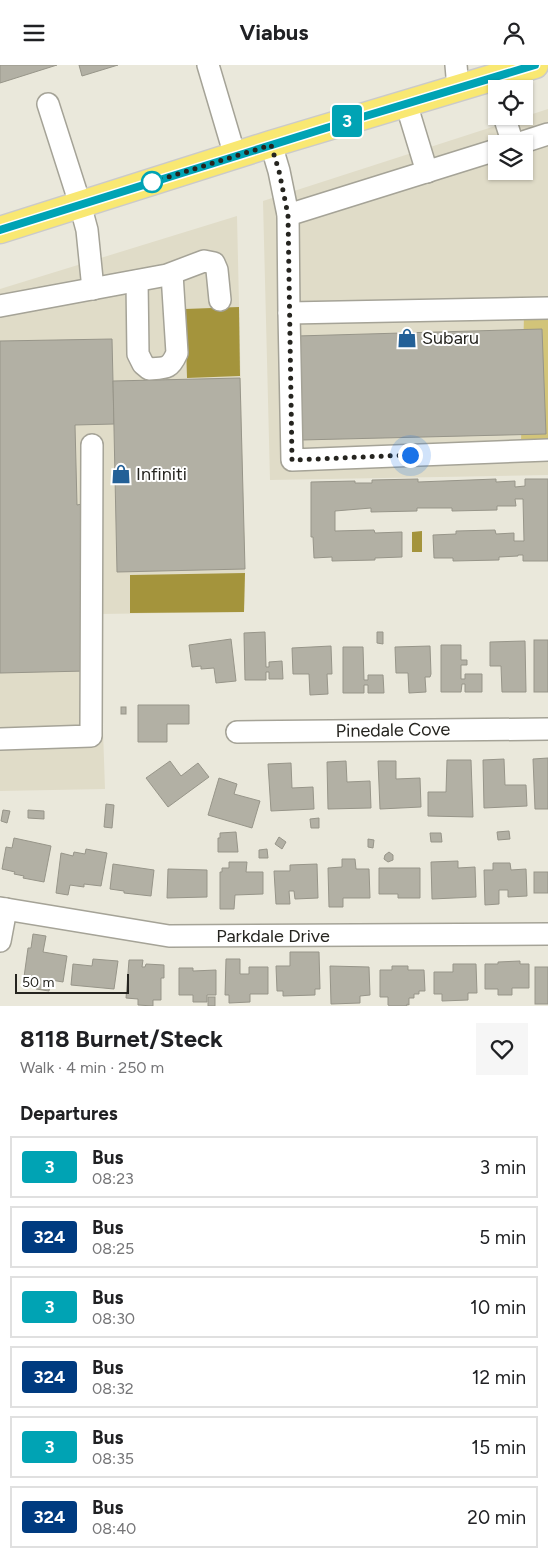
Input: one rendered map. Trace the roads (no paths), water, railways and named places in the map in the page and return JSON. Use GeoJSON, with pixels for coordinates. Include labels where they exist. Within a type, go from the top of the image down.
{"type":"FeatureCollection","features":[{"type":"Feature","properties":{"kind":"main road"},"geometry":{"type":"LineString","coordinates":[[503,80],[535,65]]}},
{"type":"Feature","properties":{"kind":"main road"},"geometry":{"type":"LineString","coordinates":[[0,230],[406,103],[457,77],[488,83]]}},
{"type":"Feature","properties":{"kind":"street"},"geometry":{"type":"LineString","coordinates":[[208,65],[235,156]]}},
{"type":"Feature","properties":{"kind":"street"},"geometry":{"type":"LineString","coordinates":[[406,103],[427,172]]}},
{"type":"Feature","properties":{"kind":"street"},"geometry":{"type":"LineString","coordinates":[[48,104],[87,230],[93,289]]}},
{"type":"Feature","properties":{"kind":"street"},"geometry":{"type":"LineString","coordinates":[[533,139],[548,134]]}},
{"type":"Feature","properties":{"kind":"street"},"geometry":{"type":"LineString","coordinates":[[271,145],[279,171],[288,215],[292,460],[548,450]]}},
{"type":"Feature","properties":{"kind":"street"},"geometry":{"type":"LineString","coordinates":[[288,215],[488,153]]}},
{"type":"Feature","properties":{"kind":"street"},"geometry":{"type":"LineString","coordinates":[[0,306],[137,281],[172,273],[204,261],[214,263],[217,270],[220,300]]}},
{"type":"Feature","properties":{"kind":"street"},"geometry":{"type":"LineString","coordinates":[[137,281],[138,354],[143,364],[149,369],[166,368],[172,364],[177,353],[172,273]]}},
{"type":"Feature","properties":{"kind":"street"},"geometry":{"type":"LineString","coordinates":[[289,313],[548,308]]}},
{"type":"Feature","properties":{"kind":"street"},"geometry":{"type":"LineString","coordinates":[[0,739],[91,736],[92,445]]}},
{"type":"Feature","properties":{"kind":"street","name":"Pinedale Cove"},"geometry":{"type":"LineString","coordinates":[[237,732],[548,729]]}},
{"type":"Feature","properties":{"kind":"street"},"geometry":{"type":"LineString","coordinates":[[0,941],[3,909]]}},
{"type":"Feature","properties":{"kind":"street","name":"Parkdale Drive"},"geometry":{"type":"LineString","coordinates":[[3,909],[169,936],[548,934]]}},
{"type":"Feature","properties":{"kind":"place","name":"Subaru"},"geometry":{"type":"Point","coordinates":[407,338]}},
{"type":"Feature","properties":{"kind":"place","name":"Infiniti"},"geometry":{"type":"Point","coordinates":[121,474]}}]}
